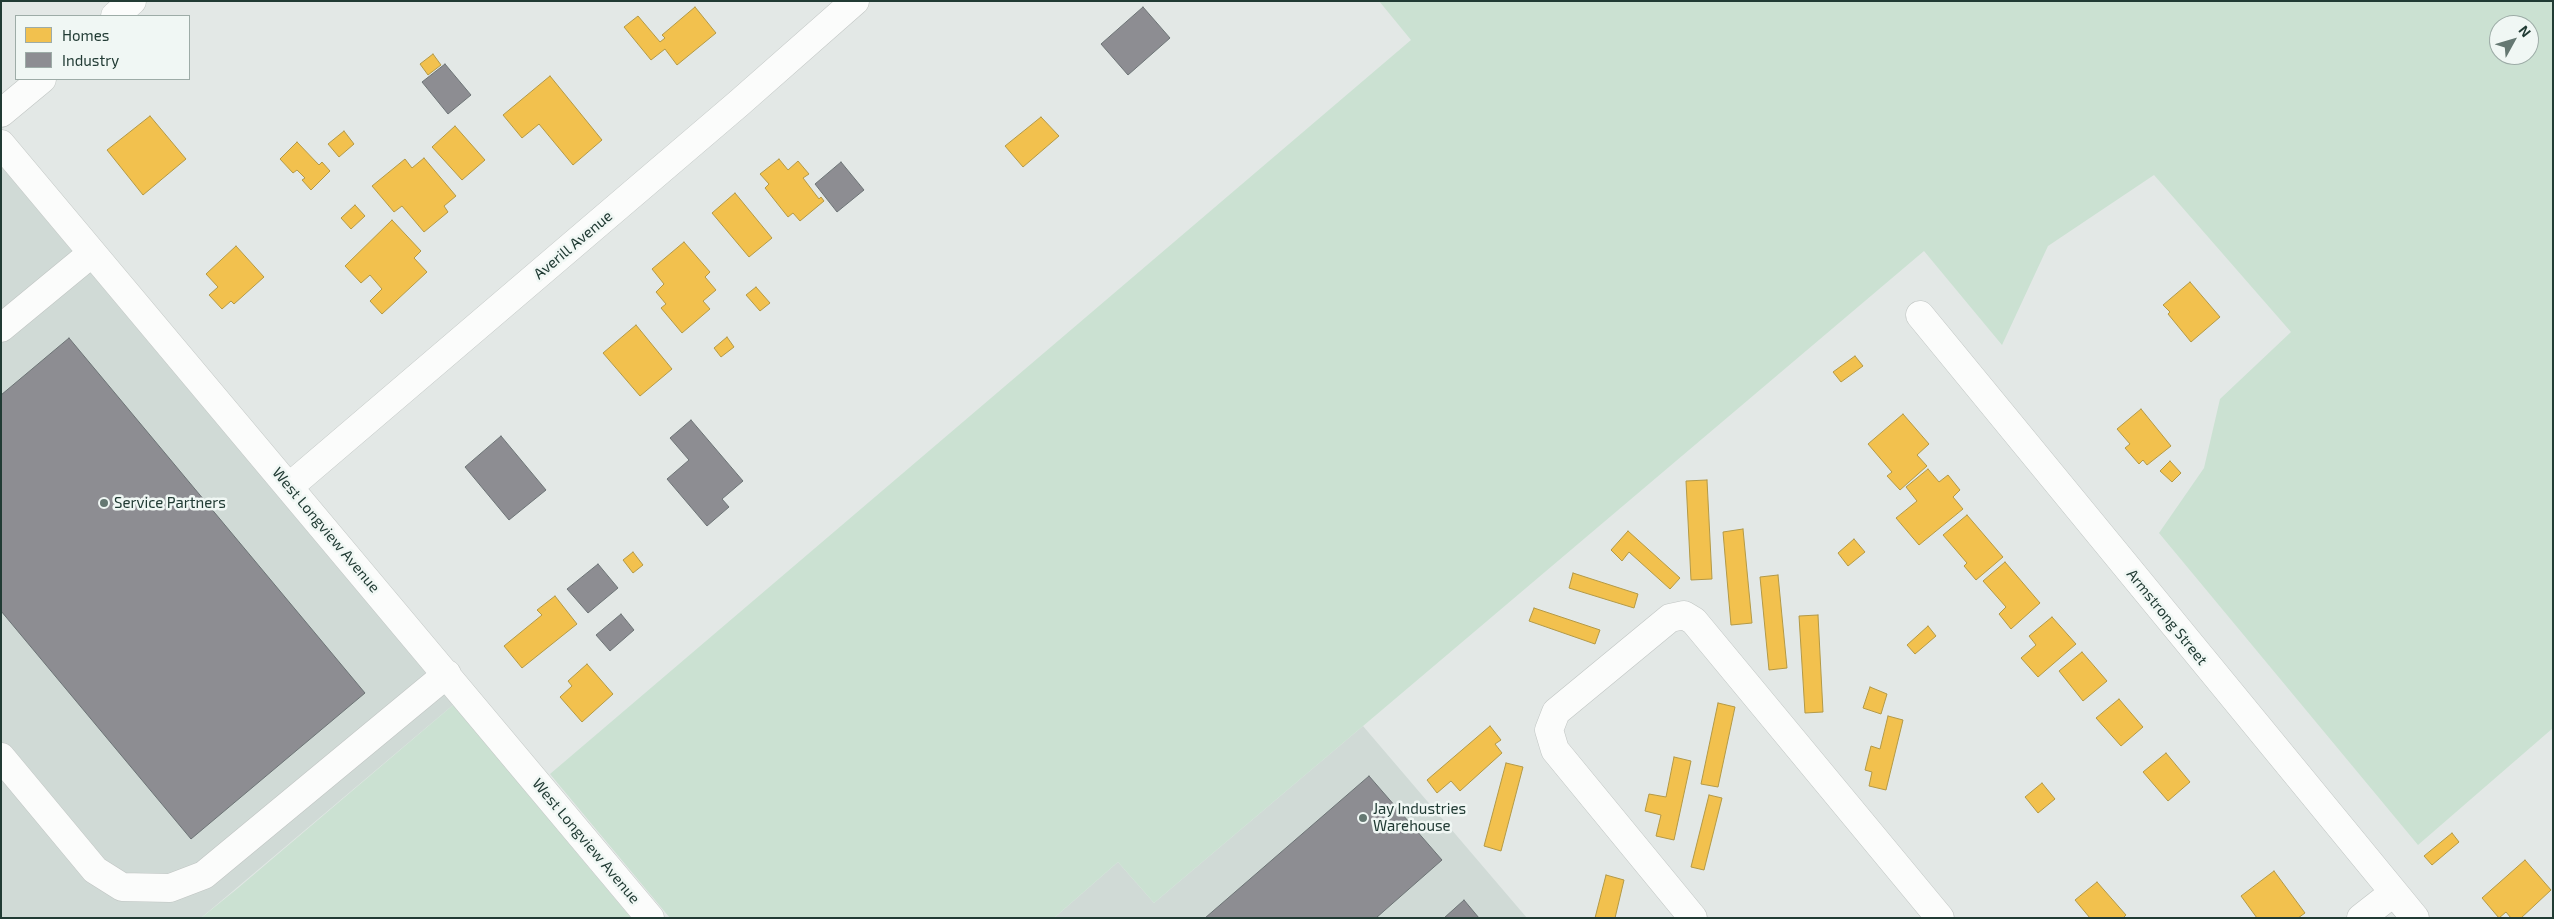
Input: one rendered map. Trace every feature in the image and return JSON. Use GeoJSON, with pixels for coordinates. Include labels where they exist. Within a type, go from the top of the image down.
{"type":"FeatureCollection","features":[{"type":"Feature","properties":{"kind":"street"},"geometry":{"type":"LineString","coordinates":[[116,15],[132,1]]}},
{"type":"Feature","properties":{"kind":"street","name":"Averill Avenue"},"geometry":{"type":"LineString","coordinates":[[289,487],[738,104],[855,1]]}},
{"type":"Feature","properties":{"kind":"street"},"geometry":{"type":"LineString","coordinates":[[1,113],[41,80]]}},
{"type":"Feature","properties":{"kind":"street","name":"West Longview Avenue"},"geometry":{"type":"LineString","coordinates":[[1,144],[650,918]]}},
{"type":"Feature","properties":{"kind":"street"},"geometry":{"type":"LineString","coordinates":[[1,328],[92,253]]}},
{"type":"Feature","properties":{"kind":"street","name":"Armstrong Street"},"geometry":{"type":"LineString","coordinates":[[1920,315],[2414,918]]}},
{"type":"Feature","properties":{"kind":"street"},"geometry":{"type":"LineString","coordinates":[[1693,918],[1555,750],[1549,730],[1556,712],[1670,618],[1684,615],[1694,621],[1940,918]]}},
{"type":"Feature","properties":{"kind":"street"},"geometry":{"type":"LineString","coordinates":[[1,757],[95,870],[122,887],[170,888],[204,875],[447,674]]}},
{"type":"Feature","properties":{"kind":"street"},"geometry":{"type":"LineString","coordinates":[[2361,918],[2393,893]]}},
{"type":"Feature","properties":{"kind":"shaded area"},"geometry":{"type":"Polygon","coordinates":[[[1,166],[453,705],[201,918],[1,918],[1,166]]]}},
{"type":"Feature","properties":{"kind":"shaded area"},"geometry":{"type":"Polygon","coordinates":[[[1363,726],[1527,918],[1054,918],[1118,862],[1154,903],[1363,726]]]}},
{"type":"Feature","properties":{"kind":"green space"},"geometry":{"type":"Polygon","coordinates":[[[1379,1],[2553,1],[2553,728],[2418,845],[2159,533],[2204,468],[2220,399],[2291,332],[2154,175],[2048,246],[2002,345],[1924,251],[1154,903],[1118,862],[1054,918],[670,918],[550,774],[1411,40],[1379,1]]]}},
{"type":"Feature","properties":{"kind":"green space"},"geometry":{"type":"Polygon","coordinates":[[[453,705],[631,918],[201,918],[238,888],[453,705]]]}},
{"type":"Feature","properties":{"kind":"building: Homes"},"geometry":{"type":"Polygon","coordinates":[[[695,7],[716,33],[677,65],[665,49],[651,60],[624,27],[638,16],[660,42],[665,38],[662,35],[695,7]]]}},
{"type":"Feature","properties":{"kind":"building: Homes"},"geometry":{"type":"Polygon","coordinates":[[[433,54],[441,65],[428,75],[420,64],[433,54]]]}},
{"type":"Feature","properties":{"kind":"building: Homes"},"geometry":{"type":"Polygon","coordinates":[[[550,76],[602,140],[573,165],[539,124],[522,138],[503,115],[550,76]]]}},
{"type":"Feature","properties":{"kind":"building: Homes"},"geometry":{"type":"Polygon","coordinates":[[[150,116],[186,159],[143,195],[107,150],[150,116]]]}},
{"type":"Feature","properties":{"kind":"building: Homes"},"geometry":{"type":"Polygon","coordinates":[[[1041,117],[1059,136],[1023,167],[1005,146],[1041,117]]]}},
{"type":"Feature","properties":{"kind":"building: Homes"},"geometry":{"type":"Polygon","coordinates":[[[455,126],[485,160],[462,180],[432,147],[455,126]]]}},
{"type":"Feature","properties":{"kind":"building: Homes"},"geometry":{"type":"Polygon","coordinates":[[[344,131],[354,144],[339,157],[328,144],[344,131]]]}},
{"type":"Feature","properties":{"kind":"building: Homes"},"geometry":{"type":"Polygon","coordinates":[[[297,142],[319,165],[322,162],[330,171],[311,190],[302,180],[305,178],[297,170],[293,173],[280,159],[297,142]]]}},
{"type":"Feature","properties":{"kind":"building: Homes"},"geometry":{"type":"Polygon","coordinates":[[[424,158],[456,196],[444,206],[448,212],[424,232],[402,206],[394,212],[372,186],[405,159],[412,168],[424,158]]]}},
{"type":"Feature","properties":{"kind":"building: Homes"},"geometry":{"type":"Polygon","coordinates":[[[779,159],[788,170],[798,161],[809,174],[803,178],[819,199],[821,197],[824,201],[800,221],[793,213],[788,217],[765,188],[769,184],[760,174],[779,159]]]}},
{"type":"Feature","properties":{"kind":"building: Homes"},"geometry":{"type":"Polygon","coordinates":[[[735,193],[772,238],[749,257],[712,213],[735,193]]]}},
{"type":"Feature","properties":{"kind":"building: Homes"},"geometry":{"type":"Polygon","coordinates":[[[355,205],[365,216],[351,229],[341,218],[355,205]]]}},
{"type":"Feature","properties":{"kind":"building: Homes"},"geometry":{"type":"Polygon","coordinates":[[[392,220],[421,251],[414,258],[427,272],[382,314],[370,301],[382,289],[370,275],[361,283],[345,266],[392,220]]]}},
{"type":"Feature","properties":{"kind":"building: Homes"},"geometry":{"type":"Polygon","coordinates":[[[684,242],[710,272],[705,277],[716,290],[703,301],[710,309],[682,333],[661,308],[666,304],[656,292],[664,284],[652,269],[684,242]]]}},
{"type":"Feature","properties":{"kind":"building: Homes"},"geometry":{"type":"Polygon","coordinates":[[[236,246],[264,277],[234,304],[231,301],[222,309],[209,295],[218,287],[206,274],[236,246]]]}},
{"type":"Feature","properties":{"kind":"building: Homes"},"geometry":{"type":"Polygon","coordinates":[[[2190,282],[2220,317],[2191,342],[2163,305],[2190,282]]]}},
{"type":"Feature","properties":{"kind":"building: Homes"},"geometry":{"type":"Polygon","coordinates":[[[756,287],[770,303],[760,311],[746,295],[756,287]]]}},
{"type":"Feature","properties":{"kind":"building: Homes"},"geometry":{"type":"Polygon","coordinates":[[[636,325],[672,369],[640,396],[603,353],[636,325]]]}},
{"type":"Feature","properties":{"kind":"building: Homes"},"geometry":{"type":"Polygon","coordinates":[[[727,337],[734,347],[721,357],[714,348],[727,337]]]}},
{"type":"Feature","properties":{"kind":"building: Homes"},"geometry":{"type":"Polygon","coordinates":[[[1855,356],[1863,366],[1841,382],[1833,372],[1855,356]]]}},
{"type":"Feature","properties":{"kind":"building: Homes"},"geometry":{"type":"Polygon","coordinates":[[[2141,409],[2171,446],[2147,465],[2143,460],[2139,464],[2125,448],[2130,444],[2117,429],[2141,409]]]}},
{"type":"Feature","properties":{"kind":"building: Homes"},"geometry":{"type":"Polygon","coordinates":[[[1903,414],[1929,444],[1917,455],[1927,466],[1900,490],[1887,476],[1892,472],[1868,444],[1903,414]]]}},
{"type":"Feature","properties":{"kind":"building: Homes"},"geometry":{"type":"Polygon","coordinates":[[[2170,461],[2181,473],[2172,482],[2160,471],[2170,461]]]}},
{"type":"Feature","properties":{"kind":"building: Homes"},"geometry":{"type":"Polygon","coordinates":[[[1928,469],[1939,482],[1948,475],[1960,490],[1953,497],[1963,509],[1919,545],[1896,518],[1917,501],[1906,487],[1928,469]]]}},
{"type":"Feature","properties":{"kind":"building: Homes"},"geometry":{"type":"Polygon","coordinates":[[[1707,480],[1712,579],[1691,580],[1686,481],[1707,480]]]}},
{"type":"Feature","properties":{"kind":"building: Homes"},"geometry":{"type":"Polygon","coordinates":[[[1967,515],[2003,557],[1976,580],[1964,566],[1967,563],[1943,535],[1967,515]]]}},
{"type":"Feature","properties":{"kind":"building: Homes"},"geometry":{"type":"Polygon","coordinates":[[[1743,529],[1752,623],[1731,625],[1723,532],[1743,529]]]}},
{"type":"Feature","properties":{"kind":"building: Homes"},"geometry":{"type":"Polygon","coordinates":[[[1628,531],[1680,578],[1670,589],[1629,552],[1622,561],[1611,550],[1628,531]]]}},
{"type":"Feature","properties":{"kind":"building: Homes"},"geometry":{"type":"Polygon","coordinates":[[[1854,539],[1865,552],[1848,566],[1838,553],[1854,539]]]}},
{"type":"Feature","properties":{"kind":"building: Homes"},"geometry":{"type":"Polygon","coordinates":[[[633,552],[643,565],[633,573],[623,560],[633,552]]]}},
{"type":"Feature","properties":{"kind":"building: Homes"},"geometry":{"type":"Polygon","coordinates":[[[2005,562],[2040,603],[2011,629],[1999,614],[2006,607],[1983,581],[2005,562]]]}},
{"type":"Feature","properties":{"kind":"building: Homes"},"geometry":{"type":"Polygon","coordinates":[[[1573,573],[1638,594],[1634,608],[1569,588],[1573,573]]]}},
{"type":"Feature","properties":{"kind":"building: Homes"},"geometry":{"type":"Polygon","coordinates":[[[1778,575],[1787,668],[1769,670],[1760,577],[1778,575]]]}},
{"type":"Feature","properties":{"kind":"building: Homes"},"geometry":{"type":"Polygon","coordinates":[[[555,596],[577,624],[522,668],[504,646],[542,615],[537,610],[555,596]]]}},
{"type":"Feature","properties":{"kind":"building: Homes"},"geometry":{"type":"Polygon","coordinates":[[[1534,608],[1600,630],[1595,644],[1529,621],[1534,608]]]}},
{"type":"Feature","properties":{"kind":"building: Homes"},"geometry":{"type":"Polygon","coordinates":[[[1818,615],[1823,712],[1805,713],[1799,616],[1818,615]]]}},
{"type":"Feature","properties":{"kind":"building: Homes"},"geometry":{"type":"Polygon","coordinates":[[[2052,617],[2076,644],[2038,677],[2021,658],[2036,645],[2029,636],[2052,617]]]}},
{"type":"Feature","properties":{"kind":"building: Homes"},"geometry":{"type":"Polygon","coordinates":[[[1928,626],[1936,636],[1915,654],[1907,645],[1928,626]]]}},
{"type":"Feature","properties":{"kind":"building: Homes"},"geometry":{"type":"Polygon","coordinates":[[[2082,652],[2107,681],[2083,701],[2059,671],[2082,652]]]}},
{"type":"Feature","properties":{"kind":"building: Homes"},"geometry":{"type":"Polygon","coordinates":[[[587,664],[613,694],[582,722],[560,697],[572,686],[568,681],[587,664]]]}},
{"type":"Feature","properties":{"kind":"building: Homes"},"geometry":{"type":"Polygon","coordinates":[[[1870,687],[1887,694],[1881,714],[1863,708],[1870,687]]]}},
{"type":"Feature","properties":{"kind":"building: Homes"},"geometry":{"type":"Polygon","coordinates":[[[2119,699],[2143,727],[2121,746],[2096,718],[2119,699]]]}},
{"type":"Feature","properties":{"kind":"building: Homes"},"geometry":{"type":"Polygon","coordinates":[[[1718,703],[1735,707],[1718,787],[1701,784],[1718,703]]]}},
{"type":"Feature","properties":{"kind":"building: Homes"},"geometry":{"type":"Polygon","coordinates":[[[1888,716],[1903,720],[1886,790],[1869,786],[1872,772],[1865,770],[1871,746],[1880,749],[1888,716]]]}},
{"type":"Feature","properties":{"kind":"building: Homes"},"geometry":{"type":"Polygon","coordinates":[[[1490,726],[1501,740],[1495,744],[1502,753],[1460,791],[1451,781],[1437,793],[1427,780],[1490,726]]]}},
{"type":"Feature","properties":{"kind":"building: Homes"},"geometry":{"type":"Polygon","coordinates":[[[2166,753],[2190,782],[2168,801],[2143,772],[2166,753]]]}},
{"type":"Feature","properties":{"kind":"building: Homes"},"geometry":{"type":"Polygon","coordinates":[[[1674,757],[1691,761],[1674,840],[1656,836],[1661,815],[1645,811],[1649,794],[1666,797],[1674,757]]]}},
{"type":"Feature","properties":{"kind":"building: Homes"},"geometry":{"type":"Polygon","coordinates":[[[1506,763],[1523,767],[1501,851],[1484,846],[1506,763]]]}},
{"type":"Feature","properties":{"kind":"building: Homes"},"geometry":{"type":"Polygon","coordinates":[[[2042,783],[2055,799],[2038,813],[2025,797],[2042,783]]]}},
{"type":"Feature","properties":{"kind":"building: Homes"},"geometry":{"type":"Polygon","coordinates":[[[1709,795],[1722,798],[1704,870],[1691,867],[1709,795]]]}},
{"type":"Feature","properties":{"kind":"building: Homes"},"geometry":{"type":"Polygon","coordinates":[[[2452,833],[2459,842],[2432,865],[2424,856],[2452,833]]]}},
{"type":"Feature","properties":{"kind":"building: Homes"},"geometry":{"type":"Polygon","coordinates":[[[2525,860],[2551,890],[2521,918],[2511,918],[2506,912],[2499,918],[2482,898],[2525,860]]]}},
{"type":"Feature","properties":{"kind":"building: Homes"},"geometry":{"type":"Polygon","coordinates":[[[2274,871],[2305,913],[2298,918],[2257,918],[2241,896],[2274,871]]]}},
{"type":"Feature","properties":{"kind":"building: Homes"},"geometry":{"type":"Polygon","coordinates":[[[1606,875],[1624,880],[1615,918],[1595,918],[1606,875]]]}},
{"type":"Feature","properties":{"kind":"building: Homes"},"geometry":{"type":"Polygon","coordinates":[[[2097,882],[2126,915],[2123,918],[2090,918],[2075,900],[2097,882]]]}},
{"type":"Feature","properties":{"kind":"building: Industry"},"geometry":{"type":"Polygon","coordinates":[[[1143,7],[1170,38],[1128,75],[1101,44],[1143,7]]]}},
{"type":"Feature","properties":{"kind":"building: Industry"},"geometry":{"type":"Polygon","coordinates":[[[445,64],[471,95],[448,114],[422,82],[445,64]]]}},
{"type":"Feature","properties":{"kind":"building: Industry"},"geometry":{"type":"Polygon","coordinates":[[[841,162],[864,190],[837,212],[815,184],[841,162]]]}},
{"type":"Feature","properties":{"kind":"building: Industry","name":"Service Partners"},"geometry":{"type":"Polygon","coordinates":[[[69,338],[365,693],[191,839],[1,611],[1,395],[69,338]]]}},
{"type":"Feature","properties":{"kind":"building: Industry"},"geometry":{"type":"Polygon","coordinates":[[[691,420],[743,481],[722,499],[729,507],[707,526],[667,479],[689,460],[670,438],[691,420]]]}},
{"type":"Feature","properties":{"kind":"building: Industry"},"geometry":{"type":"Polygon","coordinates":[[[501,436],[546,490],[509,520],[465,467],[501,436]]]}},
{"type":"Feature","properties":{"kind":"building: Industry"},"geometry":{"type":"Polygon","coordinates":[[[598,564],[618,588],[588,613],[567,589],[598,564]]]}},
{"type":"Feature","properties":{"kind":"building: Industry"},"geometry":{"type":"Polygon","coordinates":[[[621,614],[634,630],[610,651],[596,635],[621,614]]]}},
{"type":"Feature","properties":{"kind":"building: Industry","name":"Jay Industries Warehouse"},"geometry":{"type":"Polygon","coordinates":[[[1369,776],[1442,860],[1376,918],[1205,918],[1369,776]]]}},
{"type":"Feature","properties":{"kind":"building: Industry"},"geometry":{"type":"Polygon","coordinates":[[[1464,900],[1479,918],[1444,918],[1464,900]]]}},
{"type":"Feature","properties":{"kind":"place","name":"Service Partners"},"geometry":{"type":"Point","coordinates":[104,503]}},
{"type":"Feature","properties":{"kind":"place","name":"Jay Industries Warehouse"},"geometry":{"type":"Point","coordinates":[1363,818]}}]}
